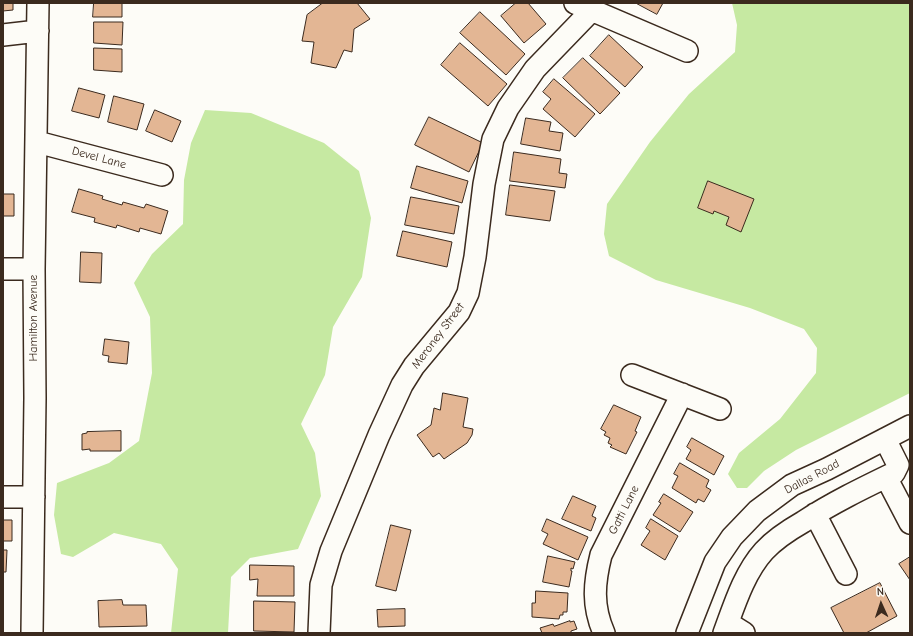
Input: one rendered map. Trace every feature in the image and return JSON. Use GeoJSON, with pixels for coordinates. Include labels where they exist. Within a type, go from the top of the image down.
{"type":"FeatureCollection","features":[{"type":"Feature","properties":{"kind":"street","name":"Hamilton Avenue"},"geometry":{"type":"LineString","coordinates":[[32,633],[34,497],[34,269],[38,3]]}},
{"type":"Feature","properties":{"kind":"street","name":"Meroney Street"},"geometry":{"type":"LineString","coordinates":[[319,633],[321,585],[331,551],[379,435],[402,385],[414,366],[459,312],[468,293],[475,257],[484,184],[493,138],[508,108],[535,69],[583,7],[687,51]]}},
{"type":"Feature","properties":{"kind":"street"},"geometry":{"type":"LineString","coordinates":[[3,35],[38,31]]}},
{"type":"Feature","properties":{"kind":"street","name":"Devel Lane"},"geometry":{"type":"LineString","coordinates":[[36,142],[162,174]]}},
{"type":"Feature","properties":{"kind":"street"},"geometry":{"type":"LineString","coordinates":[[3,269],[34,269]]}},
{"type":"Feature","properties":{"kind":"street"},"geometry":{"type":"LineString","coordinates":[[632,375],[720,409]]}},
{"type":"Feature","properties":{"kind":"street","name":"Gatti Lane"},"geometry":{"type":"LineString","coordinates":[[604,633],[598,619],[595,593],[596,574],[601,555],[682,394]]}},
{"type":"Feature","properties":{"kind":"street","name":"Dallas Road"},"geometry":{"type":"LineString","coordinates":[[687,633],[715,562],[732,537],[757,511],[792,485],[827,469],[910,426]]}},
{"type":"Feature","properties":{"kind":"street"},"geometry":{"type":"LineString","coordinates":[[732,630],[749,574],[764,552],[780,536],[828,506],[894,473],[898,465],[885,439]]}},
{"type":"Feature","properties":{"kind":"street"},"geometry":{"type":"LineString","coordinates":[[886,477],[910,523]]}},
{"type":"Feature","properties":{"kind":"street"},"geometry":{"type":"LineString","coordinates":[[3,497],[34,497]]}},
{"type":"Feature","properties":{"kind":"street"},"geometry":{"type":"LineString","coordinates":[[814,514],[846,574]]}},
{"type":"Feature","properties":{"kind":"green space"},"geometry":{"type":"Polygon","coordinates":[[[732,3],[910,3],[910,393],[796,450],[764,471],[747,488],[737,488],[728,474],[739,453],[780,419],[816,373],[817,348],[804,329],[750,308],[656,280],[609,256],[604,234],[607,204],[650,142],[689,94],[735,52],[737,25],[732,3]]]}},
{"type":"Feature","properties":{"kind":"green space"},"geometry":{"type":"Polygon","coordinates":[[[205,110],[251,113],[324,143],[359,171],[371,218],[362,277],[333,327],[325,375],[301,424],[315,453],[321,496],[298,549],[250,558],[231,577],[228,633],[171,633],[178,569],[161,544],[114,533],[73,557],[61,554],[54,515],[57,483],[109,463],[139,441],[152,373],[150,317],[134,283],[152,254],[183,224],[184,180],[191,143],[205,110]]]}},
{"type":"Feature","properties":{"kind":"building"},"geometry":{"type":"Polygon","coordinates":[[[3,3],[13,3],[13,10],[3,11],[3,3]]]}},
{"type":"Feature","properties":{"kind":"building"},"geometry":{"type":"Polygon","coordinates":[[[94,3],[122,3],[122,17],[93,17],[94,3]]]}},
{"type":"Feature","properties":{"kind":"building"},"geometry":{"type":"Polygon","coordinates":[[[323,3],[357,3],[370,19],[354,29],[352,52],[344,50],[336,68],[311,63],[314,42],[302,41],[307,15],[323,3]]]}},
{"type":"Feature","properties":{"kind":"building"},"geometry":{"type":"Polygon","coordinates":[[[516,3],[528,3],[546,24],[524,43],[501,16],[516,3]]]}},
{"type":"Feature","properties":{"kind":"building"},"geometry":{"type":"Polygon","coordinates":[[[636,3],[663,3],[657,14],[636,3]]]}},
{"type":"Feature","properties":{"kind":"building"},"geometry":{"type":"Polygon","coordinates":[[[480,12],[525,54],[506,75],[460,33],[480,12]]]}},
{"type":"Feature","properties":{"kind":"building"},"geometry":{"type":"Polygon","coordinates":[[[94,22],[123,22],[122,45],[94,43],[94,22]]]}},
{"type":"Feature","properties":{"kind":"building"},"geometry":{"type":"Polygon","coordinates":[[[609,35],[643,67],[625,87],[590,56],[609,35]]]}},
{"type":"Feature","properties":{"kind":"building"},"geometry":{"type":"Polygon","coordinates":[[[460,43],[507,84],[488,106],[441,65],[460,43]]]}},
{"type":"Feature","properties":{"kind":"building"},"geometry":{"type":"Polygon","coordinates":[[[94,48],[122,49],[122,72],[94,70],[94,48]]]}},
{"type":"Feature","properties":{"kind":"building"},"geometry":{"type":"Polygon","coordinates":[[[583,58],[620,93],[600,114],[563,78],[583,58]]]}},
{"type":"Feature","properties":{"kind":"building"},"geometry":{"type":"Polygon","coordinates":[[[554,79],[595,114],[575,137],[543,109],[551,99],[543,92],[554,79]]]}},
{"type":"Feature","properties":{"kind":"building"},"geometry":{"type":"Polygon","coordinates":[[[79,88],[105,95],[99,118],[72,111],[79,88]]]}},
{"type":"Feature","properties":{"kind":"building"},"geometry":{"type":"Polygon","coordinates":[[[114,96],[144,104],[137,130],[108,122],[114,96]]]}},
{"type":"Feature","properties":{"kind":"building"},"geometry":{"type":"Polygon","coordinates":[[[155,110],[181,121],[172,142],[146,131],[155,110]]]}},
{"type":"Feature","properties":{"kind":"building"},"geometry":{"type":"Polygon","coordinates":[[[429,117],[483,143],[469,172],[415,145],[429,117]]]}},
{"type":"Feature","properties":{"kind":"building"},"geometry":{"type":"Polygon","coordinates":[[[526,118],[551,122],[549,131],[563,133],[560,151],[521,144],[526,118]]]}},
{"type":"Feature","properties":{"kind":"building"},"geometry":{"type":"Polygon","coordinates":[[[514,152],[561,159],[559,173],[567,174],[565,188],[510,181],[514,152]]]}},
{"type":"Feature","properties":{"kind":"building"},"geometry":{"type":"Polygon","coordinates":[[[417,166],[468,181],[462,203],[411,188],[417,166]]]}},
{"type":"Feature","properties":{"kind":"building"},"geometry":{"type":"Polygon","coordinates":[[[708,181],[754,199],[741,232],[726,225],[729,217],[714,211],[713,214],[698,208],[708,181]]]}},
{"type":"Feature","properties":{"kind":"building"},"geometry":{"type":"Polygon","coordinates":[[[510,185],[555,191],[550,221],[506,215],[510,185]]]}},
{"type":"Feature","properties":{"kind":"building"},"geometry":{"type":"Polygon","coordinates":[[[79,189],[103,196],[102,199],[122,205],[123,202],[144,208],[146,204],[168,211],[161,234],[140,228],[139,232],[117,225],[116,228],[94,222],[95,218],[72,212],[79,189]]]}},
{"type":"Feature","properties":{"kind":"building"},"geometry":{"type":"Polygon","coordinates":[[[3,194],[14,194],[14,216],[3,216],[3,194]]]}},
{"type":"Feature","properties":{"kind":"building"},"geometry":{"type":"Polygon","coordinates":[[[411,197],[459,206],[454,234],[405,225],[411,197]]]}},
{"type":"Feature","properties":{"kind":"building"},"geometry":{"type":"Polygon","coordinates":[[[403,231],[452,242],[447,267],[397,256],[403,231]]]}},
{"type":"Feature","properties":{"kind":"building"},"geometry":{"type":"Polygon","coordinates":[[[81,252],[102,253],[101,283],[80,282],[81,252]]]}},
{"type":"Feature","properties":{"kind":"building"},"geometry":{"type":"Polygon","coordinates":[[[105,339],[129,342],[127,364],[108,362],[109,356],[103,355],[105,339]]]}},
{"type":"Feature","properties":{"kind":"building"},"geometry":{"type":"Polygon","coordinates":[[[443,393],[468,398],[463,427],[473,429],[472,435],[467,443],[444,459],[439,453],[433,457],[417,435],[431,425],[434,408],[440,410],[443,393]]]}},
{"type":"Feature","properties":{"kind":"building"},"geometry":{"type":"Polygon","coordinates":[[[614,405],[641,417],[635,431],[637,432],[626,454],[610,447],[612,445],[608,443],[610,438],[604,435],[606,432],[601,429],[614,405]]]}},
{"type":"Feature","properties":{"kind":"building"},"geometry":{"type":"Polygon","coordinates":[[[121,431],[121,451],[90,451],[90,449],[82,450],[82,434],[87,432],[121,431]]]}},
{"type":"Feature","properties":{"kind":"building"},"geometry":{"type":"Polygon","coordinates":[[[692,438],[724,456],[714,475],[686,459],[691,450],[687,447],[692,438]]]}},
{"type":"Feature","properties":{"kind":"building"},"geometry":{"type":"Polygon","coordinates":[[[680,463],[709,480],[706,487],[711,490],[704,502],[698,499],[696,503],[672,488],[678,476],[674,474],[680,463]]]}},
{"type":"Feature","properties":{"kind":"building"},"geometry":{"type":"Polygon","coordinates":[[[664,494],[693,512],[680,532],[653,515],[661,503],[659,502],[664,494]]]}},
{"type":"Feature","properties":{"kind":"building"},"geometry":{"type":"Polygon","coordinates":[[[573,496],[596,506],[592,516],[596,518],[591,531],[562,519],[573,496]]]}},
{"type":"Feature","properties":{"kind":"building"},"geometry":{"type":"Polygon","coordinates":[[[547,519],[588,537],[578,560],[543,544],[548,534],[542,531],[547,519]]]}},
{"type":"Feature","properties":{"kind":"building"},"geometry":{"type":"Polygon","coordinates":[[[651,519],[678,536],[665,560],[641,545],[650,531],[646,528],[651,519]]]}},
{"type":"Feature","properties":{"kind":"building"},"geometry":{"type":"Polygon","coordinates":[[[3,520],[12,520],[12,541],[3,541],[3,520]]]}},
{"type":"Feature","properties":{"kind":"building"},"geometry":{"type":"Polygon","coordinates":[[[391,525],[411,530],[396,591],[376,586],[391,525]]]}},
{"type":"Feature","properties":{"kind":"building"},"geometry":{"type":"Polygon","coordinates":[[[3,550],[7,550],[6,572],[3,572],[3,550]]]}},
{"type":"Feature","properties":{"kind":"building"},"geometry":{"type":"Polygon","coordinates":[[[548,556],[575,562],[573,569],[571,568],[572,571],[569,587],[543,582],[548,556]]]}},
{"type":"Feature","properties":{"kind":"building"},"geometry":{"type":"Polygon","coordinates":[[[910,557],[910,580],[899,564],[910,557]]]}},
{"type":"Feature","properties":{"kind":"building"},"geometry":{"type":"Polygon","coordinates":[[[250,565],[294,566],[294,596],[257,596],[258,579],[250,580],[250,565]]]}},
{"type":"Feature","properties":{"kind":"building"},"geometry":{"type":"Polygon","coordinates":[[[880,583],[897,616],[866,633],[844,633],[831,608],[880,583]]]}},
{"type":"Feature","properties":{"kind":"building"},"geometry":{"type":"Polygon","coordinates":[[[536,591],[568,593],[567,612],[563,612],[563,615],[560,615],[559,619],[532,617],[532,603],[535,603],[536,591]]]}},
{"type":"Feature","properties":{"kind":"building"},"geometry":{"type":"Polygon","coordinates":[[[122,600],[123,605],[146,605],[147,626],[99,627],[98,601],[122,600]]]}},
{"type":"Feature","properties":{"kind":"building"},"geometry":{"type":"Polygon","coordinates":[[[254,601],[295,602],[294,632],[254,631],[254,601]]]}},
{"type":"Feature","properties":{"kind":"building"},"geometry":{"type":"Polygon","coordinates":[[[405,609],[405,626],[378,627],[377,610],[405,609]]]}},
{"type":"Feature","properties":{"kind":"building"},"geometry":{"type":"Polygon","coordinates":[[[574,621],[577,629],[571,631],[571,633],[542,633],[540,628],[553,624],[554,626],[574,621]]]}}]}
